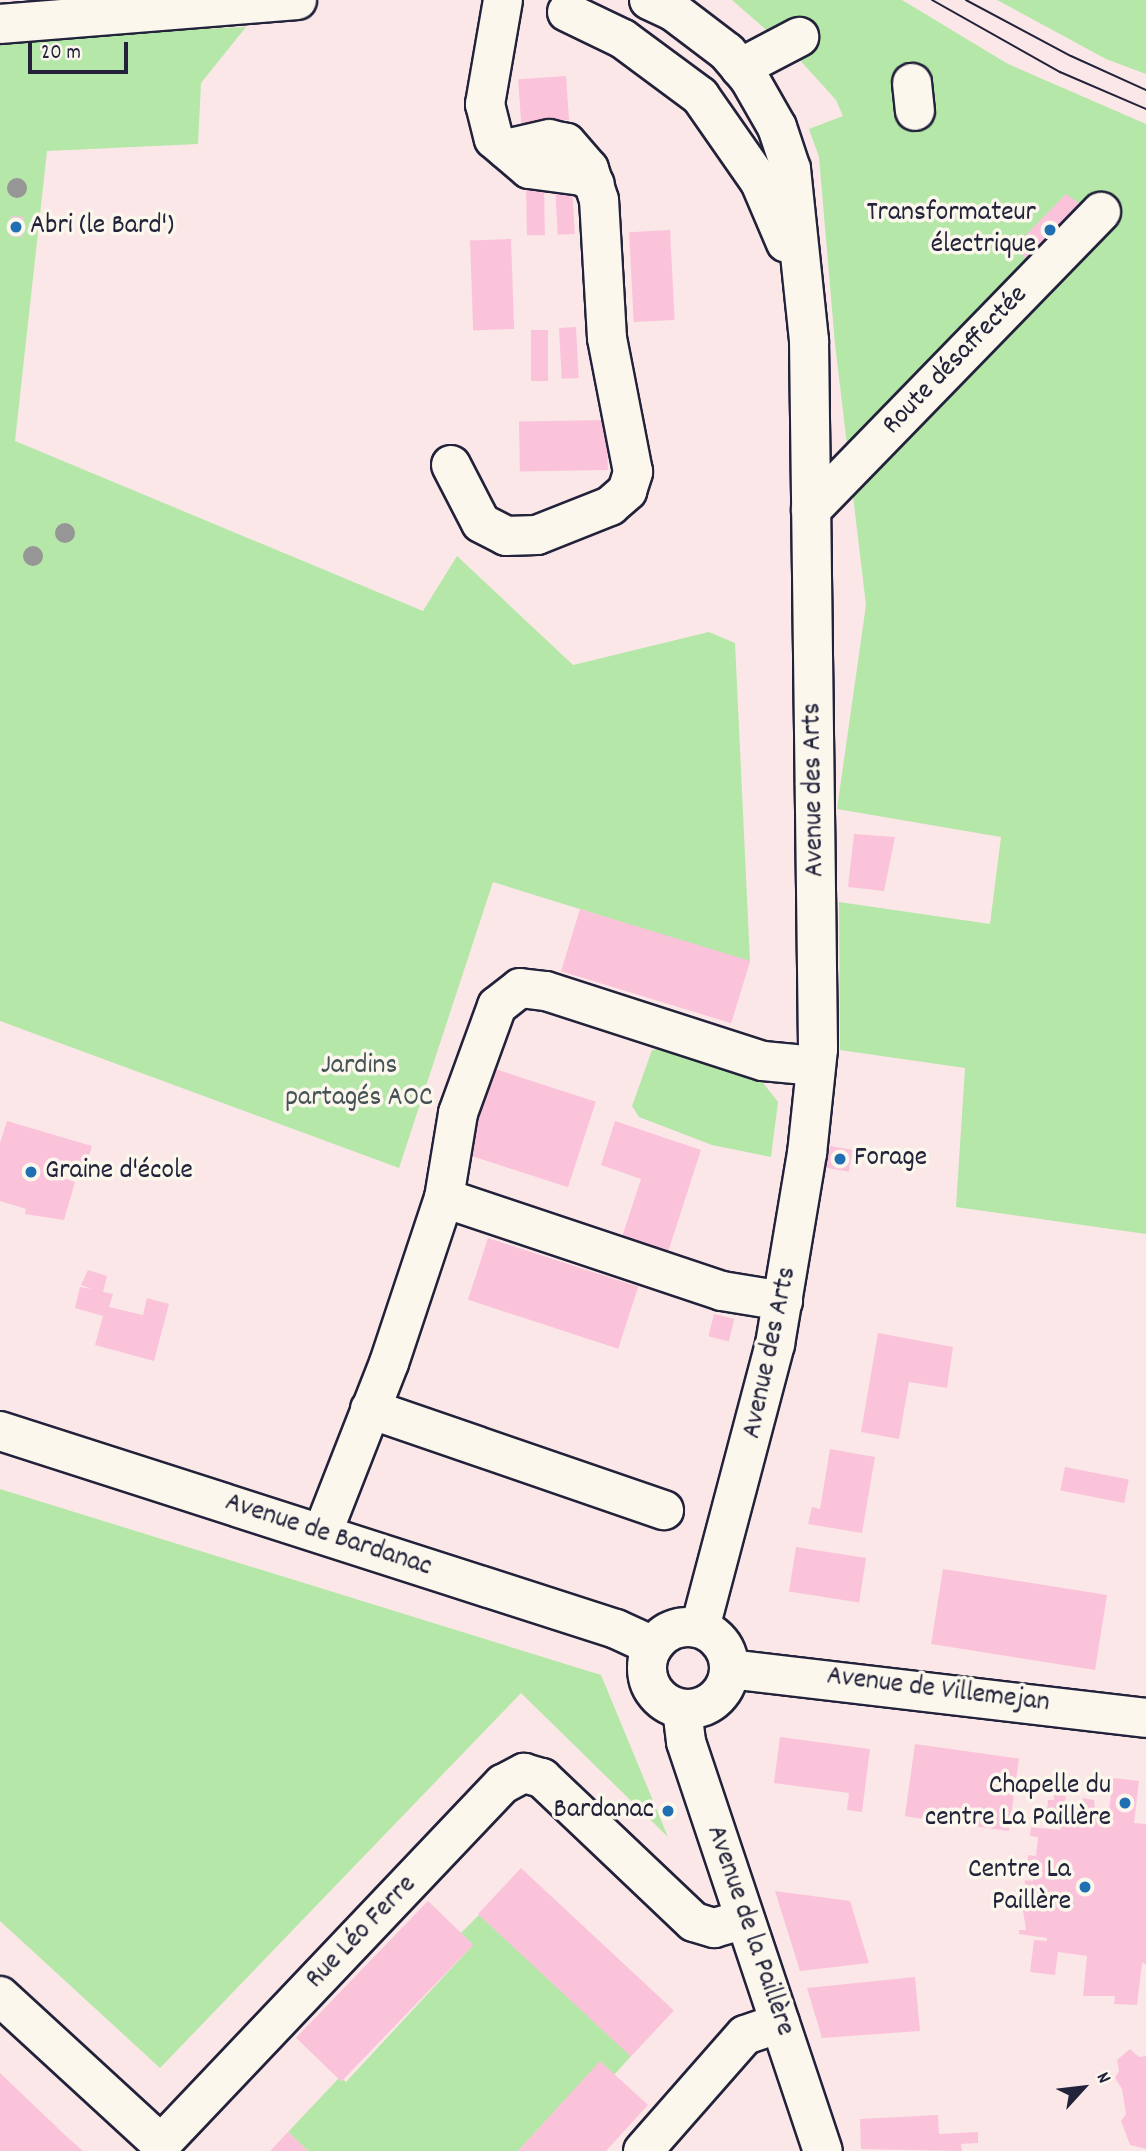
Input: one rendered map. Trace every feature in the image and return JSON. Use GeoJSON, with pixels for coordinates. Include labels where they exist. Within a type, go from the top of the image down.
{"type":"FeatureCollection","features":[{"type":"Feature","properties":{"kind":"street"},"geometry":{"type":"LineString","coordinates":[[0,23],[297,0]]}},
{"type":"Feature","properties":{"kind":"street"},"geometry":{"type":"LineString","coordinates":[[451,465],[481,523],[506,537],[537,535],[610,506],[627,491],[633,472],[607,338],[595,184],[582,176],[528,169],[494,139],[485,104],[503,0]]}},
{"type":"Feature","properties":{"kind":"street","name":"Avenue des Arts"},"geometry":{"type":"LineString","coordinates":[[649,0],[702,30],[740,68],[777,127],[791,169],[805,300],[811,510],[816,1066],[783,1301],[754,1438],[700,1628]]}},
{"type":"Feature","properties":{"kind":"street"},"geometry":{"type":"LineString","coordinates":[[567,12],[623,39],[700,96],[760,182],[805,300]]}},
{"type":"Feature","properties":{"kind":"street"},"geometry":{"type":"LineString","coordinates":[[740,68],[799,37]]}},
{"type":"Feature","properties":{"kind":"street","name":"Route désaffectée"},"geometry":{"type":"LineString","coordinates":[[811,510],[1101,212]]}},
{"type":"Feature","properties":{"kind":"street"},"geometry":{"type":"LineString","coordinates":[[322,1534],[385,1414],[389,1363],[444,1198],[458,1113],[497,1006],[520,988],[546,991],[763,1061],[816,1066]]}},
{"type":"Feature","properties":{"kind":"street"},"geometry":{"type":"LineString","coordinates":[[444,1198],[722,1291],[783,1301]]}},
{"type":"Feature","properties":{"kind":"street"},"geometry":{"type":"LineString","coordinates":[[385,1414],[664,1510]]}},
{"type":"Feature","properties":{"kind":"street","name":"Avenue de Bardanac"},"geometry":{"type":"LineString","coordinates":[[0,1431],[616,1629],[653,1646]]}},
{"type":"Feature","properties":{"kind":"street"},"geometry":{"type":"LineString","coordinates":[[700,1628],[722,1644],[730,1669],[720,1695],[696,1709],[682,1709],[658,1697],[651,1685],[648,1659],[653,1646],[673,1629],[700,1628]]}},
{"type":"Feature","properties":{"kind":"street","name":"Avenue de Villemejan"},"geometry":{"type":"LineString","coordinates":[[730,1669],[1146,1718]]}},
{"type":"Feature","properties":{"kind":"street","name":"Avenue de la Paillère"},"geometry":{"type":"LineString","coordinates":[[682,1709],[686,1742],[823,2151]]}},
{"type":"Feature","properties":{"kind":"street","name":"Rue Léo Ferre"},"geometry":{"type":"LineString","coordinates":[[0,1996],[161,2144],[503,1784],[524,1773],[542,1778],[694,1922],[714,1928],[745,1919]]}},
{"type":"Feature","properties":{"kind":"street"},"geometry":{"type":"LineString","coordinates":[[643,2151],[746,2035],[779,2022]]}},
{"type":"Feature","properties":{"kind":"green space"},"geometry":{"type":"Polygon","coordinates":[[[732,0],[902,0],[1008,64],[1146,124],[1146,1234],[956,1207],[965,1068],[840,1050],[839,902],[990,924],[1001,837],[837,809],[866,605],[835,344],[819,157],[809,129],[843,116],[836,100],[797,57],[732,0]]]}},
{"type":"Feature","properties":{"kind":"green space"},"geometry":{"type":"Polygon","coordinates":[[[997,0],[1146,0],[1146,74],[1106,59],[997,0]]]}},
{"type":"Feature","properties":{"kind":"green space","name":"Jardins partagés AOC"},"geometry":{"type":"Polygon","coordinates":[[[246,27],[201,83],[198,144],[47,151],[15,441],[423,611],[457,556],[573,665],[709,632],[735,643],[750,962],[493,882],[399,1168],[0,1021],[0,38],[246,27]]]}},
{"type":"Feature","properties":{"kind":"green space"},"geometry":{"type":"Polygon","coordinates":[[[673,1047],[757,1075],[778,1102],[771,1157],[712,1145],[639,1117],[632,1106],[652,1050],[673,1047]]]}},
{"type":"Feature","properties":{"kind":"green space"},"geometry":{"type":"Polygon","coordinates":[[[0,1489],[601,1675],[668,1837],[521,1693],[160,2068],[0,1921],[0,1489]]]}},
{"type":"Feature","properties":{"kind":"green space"},"geometry":{"type":"Polygon","coordinates":[[[479,1915],[632,2055],[614,2075],[600,2062],[518,2151],[308,2151],[288,2132],[340,2077],[346,2082],[473,1945],[461,1933],[479,1915]]]}},
{"type":"Feature","properties":{"kind":"building"},"geometry":{"type":"Polygon","coordinates":[[[566,76],[569,120],[521,123],[518,79],[566,76]]]}},
{"type":"Feature","properties":{"kind":"building"},"geometry":{"type":"Polygon","coordinates":[[[572,183],[575,234],[558,235],[555,184],[572,183]]]}},
{"type":"Feature","properties":{"kind":"building"},"geometry":{"type":"Polygon","coordinates":[[[526,185],[544,185],[545,235],[527,235],[526,185]]]}},
{"type":"Feature","properties":{"kind":"building","name":"Transformateur électrique"},"geometry":{"type":"Polygon","coordinates":[[[1066,194],[1090,211],[1002,288],[1026,258],[1013,248],[1066,194]]]}},
{"type":"Feature","properties":{"kind":"building","name":"Abri (le Bard')"},"geometry":{"type":"Polygon","coordinates":[[[11,216],[24,217],[23,237],[10,236],[11,216]]]}},
{"type":"Feature","properties":{"kind":"building"},"geometry":{"type":"Polygon","coordinates":[[[670,230],[675,320],[634,322],[629,232],[670,230]]]}},
{"type":"Feature","properties":{"kind":"building"},"geometry":{"type":"Polygon","coordinates":[[[511,239],[514,329],[473,330],[470,240],[511,239]]]}},
{"type":"Feature","properties":{"kind":"building"},"geometry":{"type":"Polygon","coordinates":[[[576,327],[579,378],[562,379],[559,328],[576,327]]]}},
{"type":"Feature","properties":{"kind":"building"},"geometry":{"type":"Polygon","coordinates":[[[531,330],[548,330],[548,381],[531,381],[531,330]]]}},
{"type":"Feature","properties":{"kind":"building"},"geometry":{"type":"Polygon","coordinates":[[[607,420],[608,470],[520,472],[519,422],[607,420]]]}},
{"type":"Feature","properties":{"kind":"building"},"geometry":{"type":"Polygon","coordinates":[[[854,834],[895,837],[884,891],[848,887],[854,834]]]}},
{"type":"Feature","properties":{"kind":"building"},"geometry":{"type":"Polygon","coordinates":[[[580,909],[750,961],[731,1023],[561,971],[580,909]]]}},
{"type":"Feature","properties":{"kind":"building"},"geometry":{"type":"Polygon","coordinates":[[[495,1069],[596,1102],[568,1187],[467,1155],[495,1069]]]}},
{"type":"Feature","properties":{"kind":"building","name":"Graine d'école"},"geometry":{"type":"Polygon","coordinates":[[[7,1121],[92,1146],[85,1167],[65,1161],[60,1177],[75,1182],[64,1220],[25,1214],[26,1209],[0,1201],[0,1143],[7,1121]]]}},
{"type":"Feature","properties":{"kind":"building"},"geometry":{"type":"Polygon","coordinates":[[[615,1121],[701,1150],[667,1255],[621,1240],[641,1179],[601,1165],[615,1121]]]}},
{"type":"Feature","properties":{"kind":"building","name":"Forage"},"geometry":{"type":"Polygon","coordinates":[[[830,1146],[853,1150],[849,1172],[826,1168],[830,1146]]]}},
{"type":"Feature","properties":{"kind":"building"},"geometry":{"type":"Polygon","coordinates":[[[488,1238],[638,1287],[618,1349],[468,1300],[488,1238]]]}},
{"type":"Feature","properties":{"kind":"building"},"geometry":{"type":"Polygon","coordinates":[[[88,1270],[107,1276],[103,1292],[113,1294],[109,1307],[143,1315],[147,1298],[169,1304],[154,1361],[95,1345],[103,1316],[75,1308],[80,1287],[92,1289],[81,1285],[88,1270]]]}},
{"type":"Feature","properties":{"kind":"building"},"geometry":{"type":"Polygon","coordinates":[[[714,1314],[734,1319],[729,1341],[708,1336],[714,1314]]]}},
{"type":"Feature","properties":{"kind":"building"},"geometry":{"type":"Polygon","coordinates":[[[878,1333],[953,1347],[947,1388],[909,1382],[899,1439],[861,1432],[878,1333]]]}},
{"type":"Feature","properties":{"kind":"building"},"geometry":{"type":"Polygon","coordinates":[[[830,1449],[875,1457],[862,1533],[808,1524],[812,1507],[820,1509],[830,1449]]]}},
{"type":"Feature","properties":{"kind":"building"},"geometry":{"type":"Polygon","coordinates":[[[1065,1467],[1129,1479],[1124,1503],[1060,1491],[1065,1467]]]}},
{"type":"Feature","properties":{"kind":"building"},"geometry":{"type":"Polygon","coordinates":[[[796,1547],[866,1558],[859,1603],[789,1591],[796,1547]]]}},
{"type":"Feature","properties":{"kind":"building"},"geometry":{"type":"Polygon","coordinates":[[[943,1569],[1107,1595],[1095,1670],[931,1644],[943,1569]]]}},
{"type":"Feature","properties":{"kind":"building"},"geometry":{"type":"Polygon","coordinates":[[[780,1737],[870,1749],[862,1812],[847,1810],[849,1793],[774,1783],[780,1737]]]}},
{"type":"Feature","properties":{"kind":"building"},"geometry":{"type":"Polygon","coordinates":[[[915,1744],[1019,1759],[1009,1831],[905,1816],[915,1744]]]}},
{"type":"Feature","properties":{"kind":"building","name":"Centre La Paillère"},"geometry":{"type":"Polygon","coordinates":[[[1113,1778],[1139,1781],[1134,1823],[1146,1824],[1146,1964],[1142,1963],[1137,2005],[1114,2004],[1115,1996],[1083,1996],[1087,1956],[1058,1952],[1055,1975],[1030,1972],[1034,1940],[1047,1941],[1047,1938],[1019,1934],[1019,1930],[1026,1930],[1022,1904],[1030,1905],[1031,1893],[1024,1892],[1025,1880],[1033,1881],[1034,1868],[1027,1868],[1028,1855],[1036,1856],[1038,1837],[1030,1836],[1031,1827],[1060,1830],[1061,1826],[1046,1825],[1048,1800],[1054,1800],[1054,1795],[1066,1796],[1065,1803],[1082,1805],[1083,1798],[1094,1800],[1096,1818],[1108,1819],[1113,1778]]]}},
{"type":"Feature","properties":{"kind":"building"},"geometry":{"type":"Polygon","coordinates":[[[521,1868],[674,2011],[631,2057],[478,1914],[521,1868]]]}},
{"type":"Feature","properties":{"kind":"building"},"geometry":{"type":"Polygon","coordinates":[[[775,1891],[850,1901],[869,1963],[800,1971],[775,1891]]]}},
{"type":"Feature","properties":{"kind":"building"},"geometry":{"type":"Polygon","coordinates":[[[428,1901],[473,1945],[341,2081],[296,2038],[428,1901]]]}},
{"type":"Feature","properties":{"kind":"building"},"geometry":{"type":"Polygon","coordinates":[[[915,1977],[920,2031],[822,2038],[807,1988],[915,1977]]]}},
{"type":"Feature","properties":{"kind":"building"},"geometry":{"type":"Polygon","coordinates":[[[1130,2049],[1139,2057],[1146,2056],[1146,2149],[1130,2145],[1121,2121],[1126,2114],[1122,2089],[1115,2078],[1119,2071],[1117,2060],[1130,2049]]]}},
{"type":"Feature","properties":{"kind":"building"},"geometry":{"type":"Polygon","coordinates":[[[600,2061],[648,2105],[606,2151],[518,2151],[600,2061]]]}},
{"type":"Feature","properties":{"kind":"building"},"geometry":{"type":"Polygon","coordinates":[[[0,2073],[66,2136],[83,2151],[0,2151],[0,2073]]]}},
{"type":"Feature","properties":{"kind":"building"},"geometry":{"type":"Polygon","coordinates":[[[938,2115],[939,2134],[978,2132],[978,2143],[961,2144],[962,2151],[861,2149],[860,2119],[938,2115]]]}},
{"type":"Feature","properties":{"kind":"building"},"geometry":{"type":"Polygon","coordinates":[[[288,2132],[308,2151],[270,2151],[288,2132]]]}},
{"type":"Feature","properties":{"kind":"tram line"},"geometry":{"type":"LineString","coordinates":[[932,0],[1060,72],[1146,109]]}},
{"type":"Feature","properties":{"kind":"tram line"},"geometry":{"type":"LineString","coordinates":[[966,0],[1071,56],[1146,90]]}},
{"type":"Feature","properties":{"kind":"place","name":"Abri (le Bard')"},"geometry":{"type":"Point","coordinates":[16,227]}},
{"type":"Feature","properties":{"kind":"place","name":"Transformateur électrique"},"geometry":{"type":"Point","coordinates":[1050,230]}},
{"type":"Feature","properties":{"kind":"place","name":"Forage"},"geometry":{"type":"Point","coordinates":[840,1159]}},
{"type":"Feature","properties":{"kind":"place","name":"Graine d'école"},"geometry":{"type":"Point","coordinates":[31,1172]}},
{"type":"Feature","properties":{"kind":"place","name":"Chapelle du centre La Paillère"},"geometry":{"type":"Point","coordinates":[1125,1803]}},
{"type":"Feature","properties":{"kind":"place","name":"Bardanac"},"geometry":{"type":"Point","coordinates":[668,1811]}},
{"type":"Feature","properties":{"kind":"place","name":"Centre La Paillère"},"geometry":{"type":"Point","coordinates":[1085,1887]}}]}
